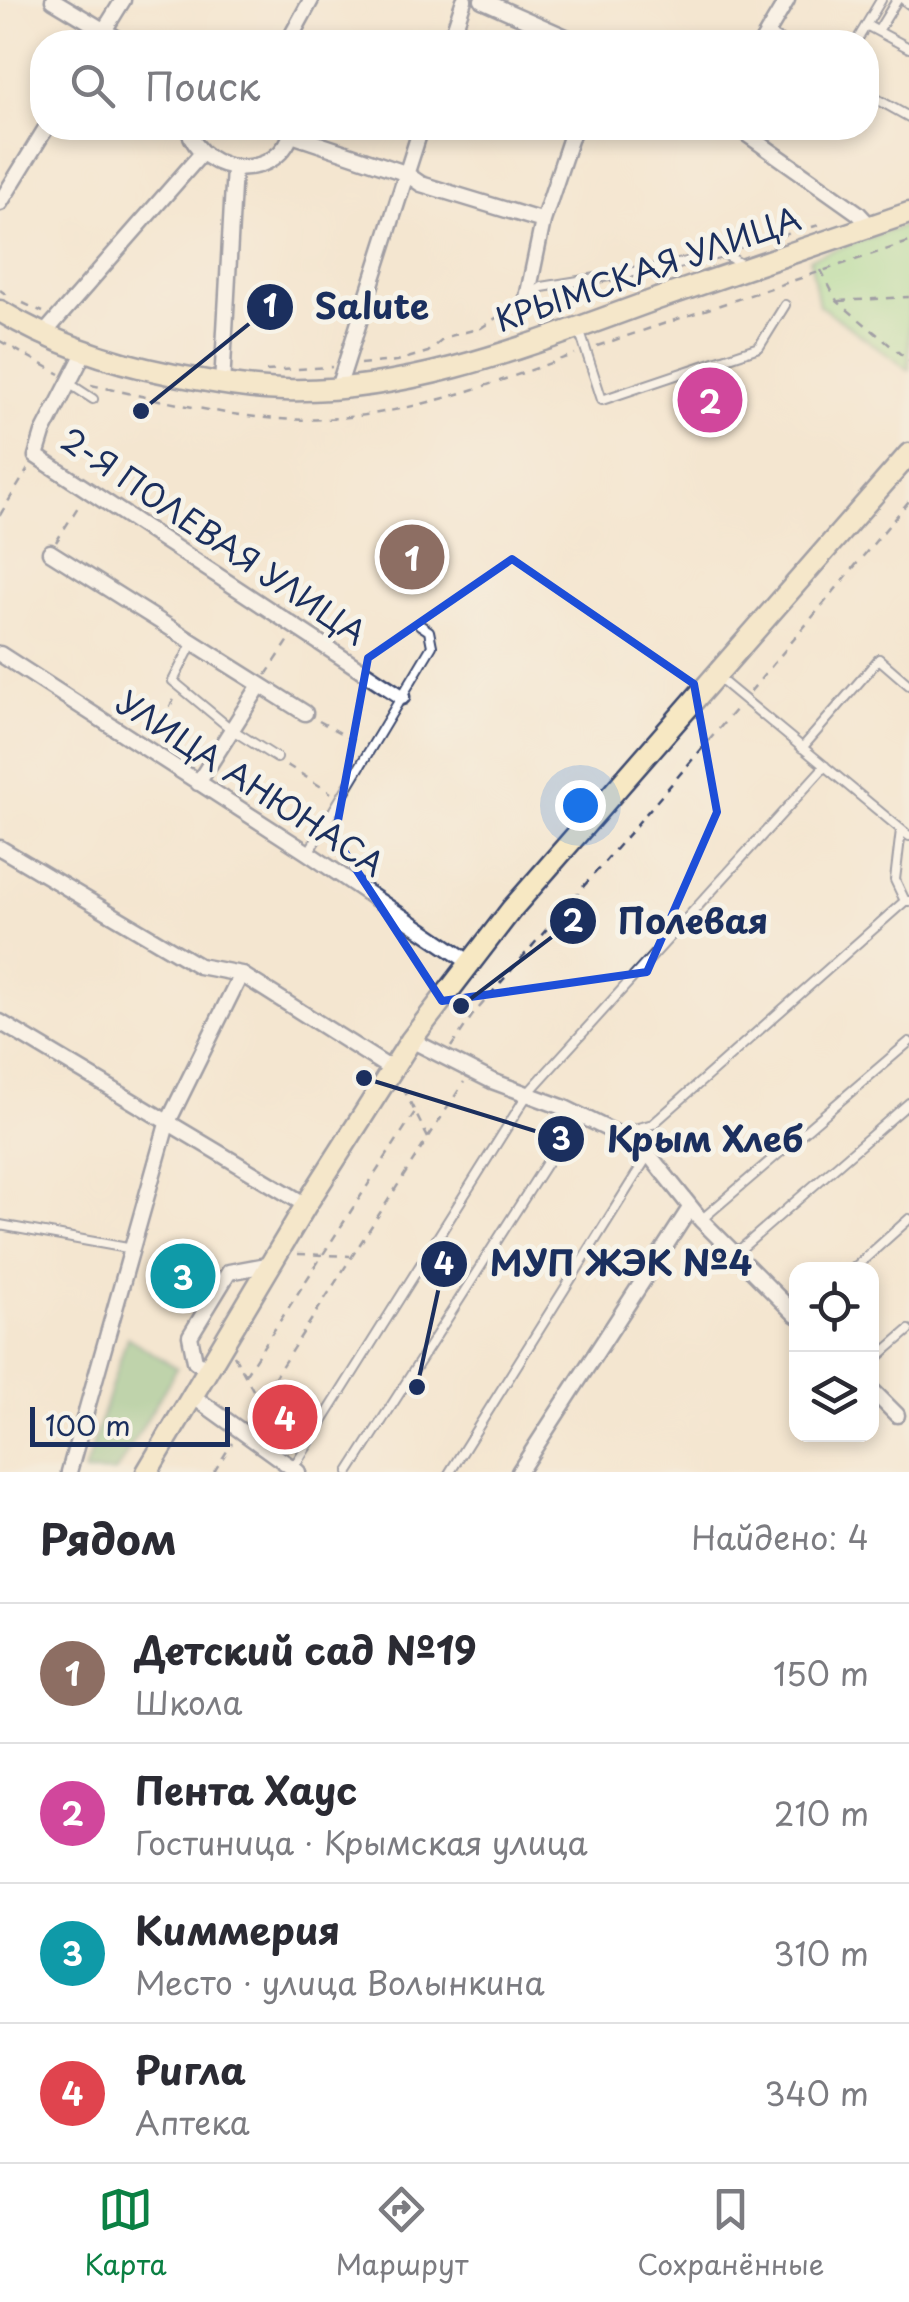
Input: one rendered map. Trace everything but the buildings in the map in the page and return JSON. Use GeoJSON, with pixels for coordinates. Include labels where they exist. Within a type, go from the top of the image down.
{"type":"FeatureCollection","features":[{"type":"Feature","properties":{"kind":"main road","name":"КРЫМСКАЯ УЛИЦА"},"geometry":{"type":"LineString","coordinates":[[0,311],[42,336],[127,366],[222,384],[283,390],[338,388],[409,378],[493,355],[909,213]]}},
{"type":"Feature","properties":{"kind":"main road"},"geometry":{"type":"LineString","coordinates":[[147,1472],[306,1205],[394,1073],[410,1040],[469,962],[909,454]]}},
{"type":"Feature","properties":{"kind":"street"},"geometry":{"type":"LineString","coordinates":[[53,0],[91,30]]}},
{"type":"Feature","properties":{"kind":"street"},"geometry":{"type":"LineString","coordinates":[[104,30],[123,0]]}},
{"type":"Feature","properties":{"kind":"street"},"geometry":{"type":"LineString","coordinates":[[295,30],[311,0]]}},
{"type":"Feature","properties":{"kind":"street"},"geometry":{"type":"LineString","coordinates":[[454,30],[464,0]]}},
{"type":"Feature","properties":{"kind":"street"},"geometry":{"type":"LineString","coordinates":[[482,0],[550,30]]}},
{"type":"Feature","properties":{"kind":"street"},"geometry":{"type":"LineString","coordinates":[[769,30],[786,0]]}},
{"type":"Feature","properties":{"kind":"street"},"geometry":{"type":"LineString","coordinates":[[0,203],[39,140]]}},
{"type":"Feature","properties":{"kind":"street"},"geometry":{"type":"LineString","coordinates":[[195,140],[216,163],[234,168],[258,166],[278,154],[287,140]]}},
{"type":"Feature","properties":{"kind":"street"},"geometry":{"type":"LineString","coordinates":[[317,140],[405,172],[421,184],[543,221]]}},
{"type":"Feature","properties":{"kind":"street"},"geometry":{"type":"LineString","coordinates":[[338,388],[417,140]]}},
{"type":"Feature","properties":{"kind":"street"},"geometry":{"type":"LineString","coordinates":[[527,298],[543,221],[570,140]]}},
{"type":"Feature","properties":{"kind":"street"},"geometry":{"type":"LineString","coordinates":[[755,140],[858,213],[870,226]]}},
{"type":"Feature","properties":{"kind":"street"},"geometry":{"type":"LineString","coordinates":[[42,336],[202,152]]}},
{"type":"Feature","properties":{"kind":"street"},"geometry":{"type":"LineString","coordinates":[[222,384],[234,168]]}},
{"type":"Feature","properties":{"kind":"street","name":"2-Я ПОЛЕВАЯ УЛИЦА"},"geometry":{"type":"LineString","coordinates":[[85,351],[36,456],[402,696]]}},
{"type":"Feature","properties":{"kind":"street"},"geometry":{"type":"LineString","coordinates":[[50,552],[304,713]]}},
{"type":"Feature","properties":{"kind":"street","name":"УЛИЦА АНЮНАСА"},"geometry":{"type":"LineString","coordinates":[[0,654],[469,962]]}},
{"type":"Feature","properties":{"kind":"street"},"geometry":{"type":"LineString","coordinates":[[198,783],[260,685]]}},
{"type":"Feature","properties":{"kind":"street"},"geometry":{"type":"LineString","coordinates":[[0,848],[200,966],[242,974],[394,1073]]}},
{"type":"Feature","properties":{"kind":"street"},"geometry":{"type":"LineString","coordinates":[[69,1472],[167,1124],[242,974]]}},
{"type":"Feature","properties":{"kind":"street"},"geometry":{"type":"LineString","coordinates":[[0,1022],[306,1205]]}},
{"type":"Feature","properties":{"kind":"street"},"geometry":{"type":"LineString","coordinates":[[410,1040],[642,1146],[690,1208],[789,1308]]}},
{"type":"Feature","properties":{"kind":"street"},"geometry":{"type":"LineString","coordinates":[[519,1472],[690,1208]]}},
{"type":"Feature","properties":{"kind":"street"},"geometry":{"type":"LineString","coordinates":[[210,1370],[194,1360],[190,1336],[229,1272],[272,1264]]}},
{"type":"Feature","properties":{"kind":"street"},"geometry":{"type":"LineString","coordinates":[[879,1397],[897,1415]]}},
{"type":"Feature","properties":{"kind":"street"},"geometry":{"type":"LineString","coordinates":[[194,1398],[295,1470]]}},
{"type":"Feature","properties":{"kind":"lane"},"geometry":{"type":"LineString","coordinates":[[863,30],[882,0]]}},
{"type":"Feature","properties":{"kind":"lane"},"geometry":{"type":"LineString","coordinates":[[879,30],[903,1]]}},
{"type":"Feature","properties":{"kind":"lane"},"geometry":{"type":"LineString","coordinates":[[866,25],[876,30]]}},
{"type":"Feature","properties":{"kind":"lane"},"geometry":{"type":"LineString","coordinates":[[879,32],[909,48]]}},
{"type":"Feature","properties":{"kind":"lane"},"geometry":{"type":"LineString","coordinates":[[879,100],[909,117]]}},
{"type":"Feature","properties":{"kind":"lane"},"geometry":{"type":"LineString","coordinates":[[527,298],[542,287],[670,266],[723,252],[746,268]]}},
{"type":"Feature","properties":{"kind":"lane"},"geometry":{"type":"LineString","coordinates":[[602,400],[759,347],[785,305]]}},
{"type":"Feature","properties":{"kind":"lane"},"geometry":{"type":"LineString","coordinates":[[578,327],[604,415]]}},
{"type":"Feature","properties":{"kind":"lane"},"geometry":{"type":"LineString","coordinates":[[70,384],[93,399]]}},
{"type":"Feature","properties":{"kind":"lane"},"geometry":{"type":"LineString","coordinates":[[308,853],[432,646],[428,631],[420,625]]}},
{"type":"Feature","properties":{"kind":"lane"},"geometry":{"type":"LineString","coordinates":[[193,642],[173,681],[232,730],[277,758]]}},
{"type":"Feature","properties":{"kind":"lane"},"geometry":{"type":"LineString","coordinates":[[802,748],[879,659],[909,685]]}},
{"type":"Feature","properties":{"kind":"lane"},"geometry":{"type":"LineString","coordinates":[[716,676],[909,836]]}},
{"type":"Feature","properties":{"kind":"lane"},"geometry":{"type":"LineString","coordinates":[[295,1470],[529,1092],[825,766]]}},
{"type":"Feature","properties":{"kind":"lane"},"geometry":{"type":"LineString","coordinates":[[618,1134],[653,1124],[907,901],[895,880],[901,830]]}},
{"type":"Feature","properties":{"kind":"lane"},"geometry":{"type":"LineString","coordinates":[[701,1220],[909,1042]]}},
{"type":"Feature","properties":{"kind":"lane"},"geometry":{"type":"LineString","coordinates":[[735,1254],[909,1103]]}},
{"type":"Feature","properties":{"kind":"lane"},"geometry":{"type":"LineString","coordinates":[[349,1472],[578,1114]]}},
{"type":"Feature","properties":{"kind":"lane"},"geometry":{"type":"LineString","coordinates":[[450,1472],[648,1154]]}},
{"type":"Feature","properties":{"kind":"lane"},"geometry":{"type":"LineString","coordinates":[[861,1262],[909,1219]]}},
{"type":"Feature","properties":{"kind":"lane"},"geometry":{"type":"LineString","coordinates":[[0,1225],[132,1249]]}},
{"type":"Feature","properties":{"kind":"lane"},"geometry":{"type":"LineString","coordinates":[[879,1356],[909,1330]]}},
{"type":"Feature","properties":{"kind":"path"},"geometry":{"type":"LineString","coordinates":[[820,270],[837,301],[909,361]]}},
{"type":"Feature","properties":{"kind":"path"},"geometry":{"type":"LineString","coordinates":[[0,290],[56,318]]}},
{"type":"Feature","properties":{"kind":"path"},"geometry":{"type":"LineString","coordinates":[[258,371],[344,366],[428,352],[446,337],[481,328],[527,298]]}},
{"type":"Feature","properties":{"kind":"path"},"geometry":{"type":"LineString","coordinates":[[837,301],[909,298]]}},
{"type":"Feature","properties":{"kind":"path"},"geometry":{"type":"LineString","coordinates":[[0,515],[36,456]]}},
{"type":"Feature","properties":{"kind":"path"},"geometry":{"type":"LineString","coordinates":[[50,552],[87,492]]}},
{"type":"Feature","properties":{"kind":"path"},"geometry":{"type":"LineString","coordinates":[[444,1056],[472,1016],[909,501]]}},
{"type":"Feature","properties":{"kind":"path"},"geometry":{"type":"LineString","coordinates":[[260,685],[297,626]]}},
{"type":"Feature","properties":{"kind":"path"},"geometry":{"type":"LineString","coordinates":[[144,748],[182,688]]}},
{"type":"Feature","properties":{"kind":"path"},"geometry":{"type":"LineString","coordinates":[[304,713],[370,750]]}},
{"type":"Feature","properties":{"kind":"path"},"geometry":{"type":"LineString","coordinates":[[277,758],[340,799]]}},
{"type":"Feature","properties":{"kind":"path"},"geometry":{"type":"LineString","coordinates":[[214,1472],[472,1071]]}},
{"type":"Feature","properties":{"kind":"path"},"geometry":{"type":"LineString","coordinates":[[394,1073],[428,1138]]}},
{"type":"Feature","properties":{"kind":"path"},"geometry":{"type":"LineString","coordinates":[[245,1375],[415,1112]]}},
{"type":"Feature","properties":{"kind":"path"},"geometry":{"type":"LineString","coordinates":[[292,1254],[352,1256]]}},
{"type":"Feature","properties":{"kind":"path"},"geometry":{"type":"LineString","coordinates":[[234,1354],[259,1401]]}},
{"type":"Feature","properties":{"kind":"highlighted area"},"geometry":{"type":"Polygon","coordinates":[[[512,559],[694,684],[717,812],[647,972],[442,1001],[335,837],[368,658],[512,559]]]}},
{"type":"Feature","properties":{"kind":"green space"},"geometry":{"type":"Polygon","coordinates":[[[909,224],[909,370],[819,305],[810,258],[909,224]]]}},
{"type":"Feature","properties":{"kind":"green space"},"geometry":{"type":"Polygon","coordinates":[[[127,1337],[177,1368],[116,1472],[84,1472],[127,1337]]]}},
{"type":"Feature","properties":{"kind":"waterway"},"geometry":{"type":"LineString","coordinates":[[81,24],[88,30]]}},
{"type":"Feature","properties":{"kind":"place","name":"Пента Хаус"},"geometry":{"type":"Point","coordinates":[710,400]}},
{"type":"Feature","properties":{"kind":"place","name":"Salute"},"geometry":{"type":"Point","coordinates":[141,411]}},
{"type":"Feature","properties":{"kind":"place","name":"Детский сад №19"},"geometry":{"type":"Point","coordinates":[412,557]}},
{"type":"Feature","properties":{"kind":"place","name":"Полевая"},"geometry":{"type":"Point","coordinates":[461,1006]}},
{"type":"Feature","properties":{"kind":"place","name":"Крым Хлеб"},"geometry":{"type":"Point","coordinates":[364,1078]}},
{"type":"Feature","properties":{"kind":"place","name":"Киммерия"},"geometry":{"type":"Point","coordinates":[183,1276]}},
{"type":"Feature","properties":{"kind":"place","name":"МУП ЖЭК №4"},"geometry":{"type":"Point","coordinates":[417,1387]}},
{"type":"Feature","properties":{"kind":"place","name":"Ригла"},"geometry":{"type":"Point","coordinates":[285,1417]}}]}
